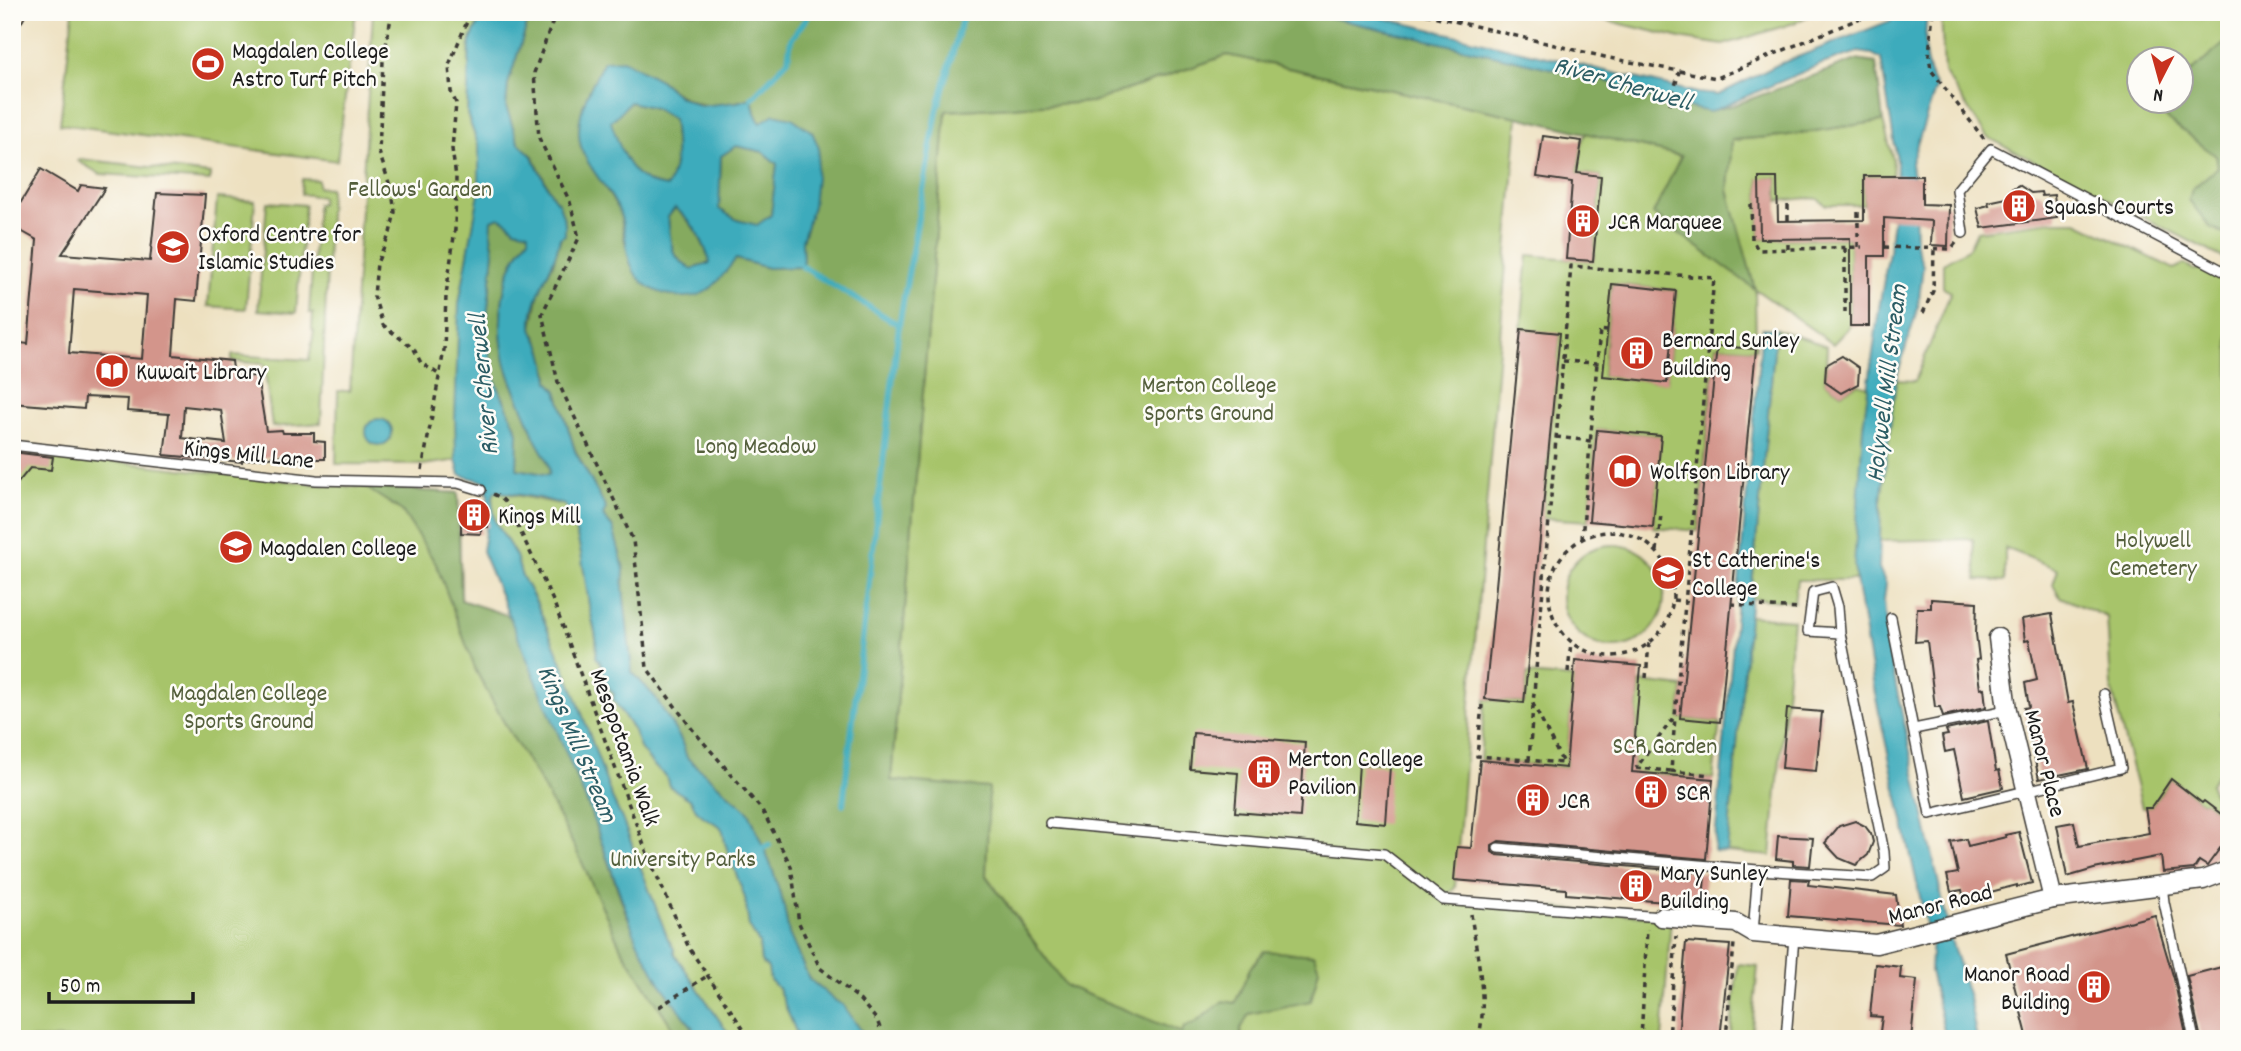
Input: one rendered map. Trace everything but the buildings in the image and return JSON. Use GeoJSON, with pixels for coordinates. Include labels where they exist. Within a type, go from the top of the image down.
{"type":"FeatureCollection","features":[{"type":"Feature","properties":{"kind":"street","name":"Manor Place"},"geometry":{"type":"LineString","coordinates":[[1998,638],[2007,710],[2053,899]]}},
{"type":"Feature","properties":{"kind":"street","name":"Manor Road"},"geometry":{"type":"LineString","coordinates":[[1662,918],[1736,923],[1753,933],[1876,944],[2053,899],[2203,880],[2229,870]]}},
{"type":"Feature","properties":{"kind":"lane"},"geometry":{"type":"LineString","coordinates":[[1964,233],[1957,190],[1992,149],[2229,274]]}},
{"type":"Feature","properties":{"kind":"lane","name":"Kings Mill Lane"},"geometry":{"type":"LineString","coordinates":[[12,445],[316,480],[457,484],[481,490]]}},
{"type":"Feature","properties":{"kind":"lane"},"geometry":{"type":"LineString","coordinates":[[1498,848],[1872,877],[1885,868],[1882,839],[1840,633],[1838,607],[1832,587],[1813,592],[1808,631],[1840,633]]}},
{"type":"Feature","properties":{"kind":"lane"},"geometry":{"type":"LineString","coordinates":[[1891,618],[1930,814],[2121,768],[2105,694]]}},
{"type":"Feature","properties":{"kind":"lane"},"geometry":{"type":"LineString","coordinates":[[1914,729],[2007,710]]}},
{"type":"Feature","properties":{"kind":"lane"},"geometry":{"type":"LineString","coordinates":[[1050,823],[1384,854],[1443,900],[1662,918]]}},
{"type":"Feature","properties":{"kind":"lane"},"geometry":{"type":"LineString","coordinates":[[1753,933],[1758,870]]}},
{"type":"Feature","properties":{"kind":"lane"},"geometry":{"type":"LineString","coordinates":[[2162,885],[2194,1039]]}},
{"type":"Feature","properties":{"kind":"lane"},"geometry":{"type":"LineString","coordinates":[[1786,1039],[1794,936]]}},
{"type":"Feature","properties":{"kind":"path"},"geometry":{"type":"LineString","coordinates":[[392,12],[383,61],[379,152],[392,192],[395,212],[390,233],[377,263],[374,296],[383,325],[414,349],[421,363],[440,374]]}},
{"type":"Feature","properties":{"kind":"path"},"geometry":{"type":"LineString","coordinates":[[420,483],[444,350],[446,295],[455,229],[456,177],[452,149],[456,103],[451,92],[449,65],[471,12]]}},
{"type":"Feature","properties":{"kind":"path"},"geometry":{"type":"LineString","coordinates":[[556,12],[534,73],[539,138],[570,202],[579,238],[542,314],[558,382],[633,540],[647,668],[692,729],[762,810],[791,866],[799,923],[820,968],[857,997],[877,1020],[884,1039]]}},
{"type":"Feature","properties":{"kind":"path"},"geometry":{"type":"LineString","coordinates":[[1416,12],[1609,58],[1717,78],[1875,12]]}},
{"type":"Feature","properties":{"kind":"path"},"geometry":{"type":"LineString","coordinates":[[1933,12],[1929,55],[1931,70],[1992,149]]}},
{"type":"Feature","properties":{"kind":"path"},"geometry":{"type":"LineString","coordinates":[[1670,104],[1679,72]]}},
{"type":"Feature","properties":{"kind":"path"},"geometry":{"type":"LineString","coordinates":[[1751,204],[1752,239],[1758,250],[1860,247],[1858,207]]}},
{"type":"Feature","properties":{"kind":"path"},"geometry":{"type":"LineString","coordinates":[[1788,205],[1788,221]]}},
{"type":"Feature","properties":{"kind":"path"},"geometry":{"type":"LineString","coordinates":[[1884,247],[1951,249],[1964,233]]}},
{"type":"Feature","properties":{"kind":"path"},"geometry":{"type":"LineString","coordinates":[[1788,239],[1788,249]]}},
{"type":"Feature","properties":{"kind":"path"},"geometry":{"type":"LineString","coordinates":[[1845,248],[1845,312]]}},
{"type":"Feature","properties":{"kind":"path"},"geometry":{"type":"LineString","coordinates":[[1923,313],[1933,292],[1934,249]]}},
{"type":"Feature","properties":{"kind":"path"},"geometry":{"type":"LineString","coordinates":[[1529,760],[1571,266],[1714,278],[1688,601],[1671,771]]}},
{"type":"Feature","properties":{"kind":"path"},"geometry":{"type":"LineString","coordinates":[[1583,539],[1600,330],[1607,331]]}},
{"type":"Feature","properties":{"kind":"path"},"geometry":{"type":"LineString","coordinates":[[1563,361],[1597,363]]}},
{"type":"Feature","properties":{"kind":"path"},"geometry":{"type":"LineString","coordinates":[[1556,438],[1591,440]]}},
{"type":"Feature","properties":{"kind":"path","name":"Mesopotamia Walk"},"geometry":{"type":"LineString","coordinates":[[501,498],[508,505],[554,603],[648,856],[689,948],[750,1039]]}},
{"type":"Feature","properties":{"kind":"path"},"geometry":{"type":"LineString","coordinates":[[1657,552],[1661,514]]}},
{"type":"Feature","properties":{"kind":"path"},"geometry":{"type":"LineString","coordinates":[[1611,531],[1628,534],[1644,541],[1657,552],[1667,566],[1673,600],[1661,631],[1649,643],[1618,656],[1601,655],[1585,650],[1559,629],[1552,614],[1549,589],[1555,565],[1565,551],[1583,539],[1611,531]]}},
{"type":"Feature","properties":{"kind":"path"},"geometry":{"type":"LineString","coordinates":[[1543,589],[1549,589]]}},
{"type":"Feature","properties":{"kind":"path"},"geometry":{"type":"LineString","coordinates":[[1673,600],[1688,601]]}},
{"type":"Feature","properties":{"kind":"path"},"geometry":{"type":"LineString","coordinates":[[1734,605],[1810,610]]}},
{"type":"Feature","properties":{"kind":"path"},"geometry":{"type":"LineString","coordinates":[[1568,672],[1571,641]]}},
{"type":"Feature","properties":{"kind":"path"},"geometry":{"type":"LineString","coordinates":[[1646,678],[1649,643]]}},
{"type":"Feature","properties":{"kind":"path"},"geometry":{"type":"LineString","coordinates":[[1482,705],[1477,756],[1563,763],[1533,704]]}},
{"type":"Feature","properties":{"kind":"path"},"geometry":{"type":"LineString","coordinates":[[1675,716],[1636,768],[1710,775]]}},
{"type":"Feature","properties":{"kind":"path"},"geometry":{"type":"LineString","coordinates":[[1470,902],[1482,1003],[1483,1024],[1478,1039]]}},
{"type":"Feature","properties":{"kind":"path"},"geometry":{"type":"LineString","coordinates":[[1641,1039],[1662,918]]}},
{"type":"Feature","properties":{"kind":"path"},"geometry":{"type":"LineString","coordinates":[[1662,918],[1669,1039]]}},
{"type":"Feature","properties":{"kind":"path"},"geometry":{"type":"LineString","coordinates":[[1726,1039],[1736,923]]}},
{"type":"Feature","properties":{"kind":"path"},"geometry":{"type":"LineString","coordinates":[[659,1007],[707,976]]}},
{"type":"Feature","properties":{"kind":"green space","name":"Magdalen College Astro Turf Pitch"},"geometry":{"type":"Polygon","coordinates":[[[73,12],[356,12],[337,161],[60,124],[73,12]]]}},
{"type":"Feature","properties":{"kind":"green space","name":"Fellows' Garden"},"geometry":{"type":"Polygon","coordinates":[[[373,12],[489,12],[477,26],[470,42],[467,114],[479,147],[479,193],[459,304],[456,460],[452,461],[423,465],[336,464],[338,391],[350,391],[373,12]]]}},
{"type":"Feature","properties":{"kind":"green space","name":"Long Meadow"},"geometry":{"type":"Polygon","coordinates":[[[531,12],[1307,12],[1597,79],[1629,87],[1655,100],[1710,111],[1734,105],[1856,60],[1876,63],[1883,121],[1782,136],[1732,140],[1728,190],[1755,289],[1653,214],[1681,156],[1518,117],[1227,55],[1092,102],[946,111],[891,780],[989,788],[986,876],[1066,986],[1182,1033],[1184,1027],[1195,1023],[1223,1001],[1235,1003],[1250,968],[1264,951],[1314,955],[1319,969],[1311,1001],[1249,1014],[1241,1029],[1241,1039],[867,1039],[843,1005],[809,979],[789,934],[772,868],[749,812],[687,758],[681,740],[655,697],[632,672],[623,589],[624,569],[613,528],[603,516],[606,508],[575,450],[557,391],[549,382],[543,350],[532,328],[540,287],[553,264],[565,223],[559,204],[533,156],[518,143],[506,106],[508,84],[531,12]],[[660,80],[584,104],[579,130],[581,148],[620,212],[625,242],[659,292],[736,259],[768,268],[803,267],[802,241],[813,206],[760,123],[752,98],[725,104],[703,104],[693,102],[660,80]]]}},
{"type":"Feature","properties":{"kind":"green space"},"geometry":{"type":"Polygon","coordinates":[[[1571,12],[1816,12],[1794,23],[1723,45],[1685,39],[1571,12]]]}},
{"type":"Feature","properties":{"kind":"green space"},"geometry":{"type":"Polygon","coordinates":[[[1941,12],[2229,12],[2229,261],[1987,137],[1944,72],[1941,12]]]}},
{"type":"Feature","properties":{"kind":"green space"},"geometry":{"type":"Polygon","coordinates":[[[2229,40],[2229,236],[2210,227],[2189,200],[2192,189],[2218,167],[2216,156],[2163,116],[2196,116],[2196,68],[2229,40]]]}},
{"type":"Feature","properties":{"kind":"green space","name":"Merton College Sports Ground"},"geometry":{"type":"Polygon","coordinates":[[[1227,55],[1518,117],[1455,887],[1444,899],[1671,918],[1662,1039],[1195,1039],[1066,986],[986,875],[987,844],[891,780],[946,111],[1092,102],[1227,55]]]}},
{"type":"Feature","properties":{"kind":"green space"},"geometry":{"type":"Polygon","coordinates":[[[630,102],[654,108],[673,119],[675,154],[668,187],[645,180],[636,173],[619,145],[610,122],[630,102]]]}},
{"type":"Feature","properties":{"kind":"green space"},"geometry":{"type":"Polygon","coordinates":[[[1883,121],[1893,159],[1892,176],[1864,176],[1864,205],[1826,205],[1818,199],[1809,198],[1778,201],[1777,178],[1759,179],[1760,239],[1850,238],[1850,326],[1833,344],[1755,289],[1756,349],[1716,346],[1698,531],[1653,527],[1660,436],[1597,430],[1589,521],[1542,518],[1560,334],[1521,329],[1528,255],[1593,261],[1601,176],[1577,173],[1582,141],[1586,133],[1681,156],[1654,214],[1754,287],[1728,190],[1732,140],[1782,136],[1883,121]],[[1612,284],[1603,376],[1667,382],[1676,291],[1612,284]]]}},
{"type":"Feature","properties":{"kind":"green space"},"geometry":{"type":"Polygon","coordinates":[[[736,146],[763,152],[777,164],[771,215],[757,226],[737,220],[719,209],[721,156],[736,146]]]}},
{"type":"Feature","properties":{"kind":"green space"},"geometry":{"type":"Polygon","coordinates":[[[80,159],[210,174],[210,181],[100,174],[78,161],[80,159]]]}},
{"type":"Feature","properties":{"kind":"green space"},"geometry":{"type":"Polygon","coordinates":[[[302,179],[318,180],[318,187],[330,188],[321,423],[272,427],[264,364],[232,361],[232,355],[309,360],[314,331],[313,313],[309,313],[317,204],[321,204],[322,197],[301,194],[302,179]]]}},
{"type":"Feature","properties":{"kind":"green space"},"geometry":{"type":"Polygon","coordinates":[[[217,198],[255,201],[246,309],[208,306],[217,198]]]}},
{"type":"Feature","properties":{"kind":"green space"},"geometry":{"type":"Polygon","coordinates":[[[267,202],[305,205],[296,313],[258,310],[267,202]]]}},
{"type":"Feature","properties":{"kind":"green space"},"geometry":{"type":"Polygon","coordinates":[[[675,208],[692,226],[711,262],[692,269],[675,253],[668,217],[675,208]]]}},
{"type":"Feature","properties":{"kind":"green space"},"geometry":{"type":"Polygon","coordinates":[[[499,217],[515,229],[529,231],[529,238],[512,265],[503,296],[502,345],[511,380],[536,441],[547,460],[550,475],[517,469],[518,432],[496,382],[487,343],[494,252],[492,220],[499,217]]]}},
{"type":"Feature","properties":{"kind":"green space","name":"Holywell Cemetery"},"geometry":{"type":"Polygon","coordinates":[[[2051,221],[2075,221],[2174,269],[2184,264],[2194,270],[2203,269],[2229,283],[2229,705],[2221,714],[2229,720],[2229,758],[2210,784],[2216,799],[2216,810],[2204,801],[2202,803],[2171,779],[2151,808],[2142,808],[2111,686],[2107,617],[2060,597],[2053,584],[2058,569],[2005,548],[2005,581],[1977,580],[1973,539],[1880,541],[1881,501],[1896,380],[1915,381],[1951,292],[1943,288],[1943,263],[1969,248],[1977,231],[2051,221]]]}},
{"type":"Feature","properties":{"kind":"green space"},"geometry":{"type":"Polygon","coordinates":[[[1776,329],[1827,346],[1825,382],[1841,393],[1858,384],[1869,387],[1863,427],[1855,580],[1797,580],[1794,602],[1751,598],[1776,329]]]}},
{"type":"Feature","properties":{"kind":"green space","name":"Magdalen College Sports Ground"},"geometry":{"type":"Polygon","coordinates":[[[12,450],[324,485],[458,493],[462,622],[643,982],[680,1039],[12,1039],[12,450]]]}},
{"type":"Feature","properties":{"kind":"green space"},"geometry":{"type":"Polygon","coordinates":[[[365,487],[458,493],[461,600],[510,616],[590,810],[626,913],[660,983],[693,1028],[688,1038],[699,1039],[680,1039],[621,948],[579,856],[541,783],[476,671],[436,564],[402,511],[365,487]]]}},
{"type":"Feature","properties":{"kind":"green space","name":"University Parks"},"geometry":{"type":"Polygon","coordinates":[[[495,491],[565,505],[581,554],[596,637],[596,657],[614,694],[613,699],[634,731],[640,748],[666,776],[669,786],[691,800],[696,810],[720,826],[723,831],[745,898],[749,926],[759,943],[761,962],[768,968],[770,980],[778,988],[799,1039],[732,1039],[674,953],[612,798],[574,691],[536,602],[521,574],[516,556],[495,521],[492,499],[495,491]]]}},
{"type":"Feature","properties":{"kind":"green space"},"geometry":{"type":"Polygon","coordinates":[[[1613,545],[1633,549],[1649,560],[1660,576],[1664,596],[1660,616],[1649,632],[1633,643],[1613,647],[1593,643],[1577,632],[1566,616],[1562,596],[1566,576],[1577,560],[1593,549],[1613,545]]]}},
{"type":"Feature","properties":{"kind":"green space"},"geometry":{"type":"Polygon","coordinates":[[[1749,616],[1793,620],[1771,856],[1727,852],[1749,616]]]}},
{"type":"Feature","properties":{"kind":"green space"},"geometry":{"type":"Polygon","coordinates":[[[1527,674],[1574,678],[1566,768],[1480,760],[1485,699],[1524,703],[1527,674]]]}},
{"type":"Feature","properties":{"kind":"green space","name":"SCR Garden"},"geometry":{"type":"Polygon","coordinates":[[[1640,682],[1683,687],[1680,718],[1720,722],[1713,779],[1632,772],[1640,682]]]}},
{"type":"Feature","properties":{"kind":"green space"},"geometry":{"type":"Polygon","coordinates":[[[1738,964],[1758,966],[1751,1039],[1730,1039],[1738,964]]]}},
{"type":"Feature","properties":{"kind":"water"},"geometry":{"type":"Polygon","coordinates":[[[489,12],[531,12],[508,84],[506,107],[518,142],[532,156],[559,204],[565,223],[565,235],[560,238],[535,304],[532,329],[542,349],[549,382],[557,391],[575,451],[606,508],[603,516],[613,528],[624,569],[623,589],[632,672],[655,697],[681,740],[687,758],[749,812],[772,868],[789,934],[809,979],[843,1005],[867,1039],[799,1039],[778,988],[770,980],[768,968],[761,962],[759,943],[749,926],[745,898],[723,831],[720,826],[696,810],[691,800],[669,786],[666,776],[640,748],[634,731],[613,699],[614,694],[607,685],[602,666],[596,657],[596,637],[581,554],[565,505],[495,491],[492,499],[495,521],[516,556],[521,574],[536,602],[574,691],[612,798],[674,953],[732,1039],[699,1039],[685,1036],[693,1028],[660,983],[637,941],[590,810],[482,551],[488,509],[486,482],[460,475],[456,460],[455,419],[459,304],[479,193],[479,147],[467,114],[470,42],[477,26],[489,12]],[[499,217],[492,220],[494,252],[487,343],[496,382],[518,432],[517,469],[549,475],[547,460],[511,380],[502,345],[501,313],[507,280],[512,265],[529,238],[529,232],[515,229],[499,217]]]}},
{"type":"Feature","properties":{"kind":"water"},"geometry":{"type":"Polygon","coordinates":[[[1307,12],[1358,12],[1698,93],[1718,95],[1777,65],[1890,21],[1899,12],[1927,12],[1926,59],[1936,87],[1911,163],[1916,245],[1923,266],[1918,307],[1896,380],[1881,501],[1879,568],[1886,584],[1884,600],[1888,649],[1951,940],[1969,997],[1977,1039],[1946,1039],[1930,971],[1932,938],[1929,938],[1875,694],[1854,567],[1863,427],[1896,195],[1897,160],[1881,59],[1872,54],[1858,52],[1819,65],[1710,112],[1655,100],[1629,87],[1597,79],[1307,12]]]}},
{"type":"Feature","properties":{"kind":"water"},"geometry":{"type":"Polygon","coordinates":[[[623,60],[660,80],[678,96],[700,106],[752,98],[760,123],[774,114],[792,118],[812,132],[819,148],[813,206],[802,241],[803,267],[768,268],[736,259],[711,288],[689,297],[668,295],[641,280],[631,266],[619,211],[588,163],[580,142],[579,131],[584,103],[604,61],[623,60]],[[630,102],[611,122],[619,145],[629,165],[644,180],[667,187],[675,162],[673,119],[654,108],[630,102]],[[736,146],[721,156],[719,209],[737,220],[757,225],[771,215],[777,164],[763,152],[736,146]],[[675,208],[668,217],[672,247],[679,259],[692,269],[710,263],[705,247],[688,219],[675,208]]]}},
{"type":"Feature","properties":{"kind":"water"},"geometry":{"type":"Polygon","coordinates":[[[1762,328],[1776,329],[1727,852],[1714,851],[1762,328]]]}},
{"type":"Feature","properties":{"kind":"water"},"geometry":{"type":"Polygon","coordinates":[[[379,419],[388,423],[392,432],[388,441],[379,445],[370,441],[366,432],[370,423],[379,419]]]}},
{"type":"Feature","properties":{"kind":"waterway"},"geometry":{"type":"LineString","coordinates":[[752,98],[788,60],[791,39],[811,12]]}},
{"type":"Feature","properties":{"kind":"waterway"},"geometry":{"type":"LineString","coordinates":[[843,804],[899,325],[937,111],[964,12]]}},
{"type":"Feature","properties":{"kind":"waterway"},"geometry":{"type":"LineString","coordinates":[[803,267],[899,325]]}},
{"type":"Feature","properties":{"kind":"waterway"},"geometry":{"type":"LineString","coordinates":[[755,852],[769,845]]}},
{"type":"Feature","properties":{"kind":"place","name":"Magdalen College Astro Turf Pitch"},"geometry":{"type":"Point","coordinates":[208,64]}},
{"type":"Feature","properties":{"kind":"place","name":"Squash Courts"},"geometry":{"type":"Point","coordinates":[2019,206]}},
{"type":"Feature","properties":{"kind":"place","name":"JCR Marquee"},"geometry":{"type":"Point","coordinates":[1583,221]}},
{"type":"Feature","properties":{"kind":"place","name":"Oxford Centre for Islamic Studies"},"geometry":{"type":"Point","coordinates":[173,247]}},
{"type":"Feature","properties":{"kind":"place","name":"Bernard Sunley Building"},"geometry":{"type":"Point","coordinates":[1637,353]}},
{"type":"Feature","properties":{"kind":"place","name":"Kuwait Library"},"geometry":{"type":"Point","coordinates":[112,371]}},
{"type":"Feature","properties":{"kind":"place","name":"Wolfson Library"},"geometry":{"type":"Point","coordinates":[1625,471]}},
{"type":"Feature","properties":{"kind":"place","name":"Kings Mill"},"geometry":{"type":"Point","coordinates":[474,515]}},
{"type":"Feature","properties":{"kind":"place","name":"Magdalen College"},"geometry":{"type":"Point","coordinates":[236,547]}},
{"type":"Feature","properties":{"kind":"place","name":"St Catherine's College"},"geometry":{"type":"Point","coordinates":[1668,573]}},
{"type":"Feature","properties":{"kind":"place","name":"Merton College Pavilion"},"geometry":{"type":"Point","coordinates":[1264,772]}},
{"type":"Feature","properties":{"kind":"place","name":"SCR"},"geometry":{"type":"Point","coordinates":[1651,792]}},
{"type":"Feature","properties":{"kind":"place","name":"JCR"},"geometry":{"type":"Point","coordinates":[1533,800]}},
{"type":"Feature","properties":{"kind":"place","name":"Mary Sunley Building"},"geometry":{"type":"Point","coordinates":[1636,886]}},
{"type":"Feature","properties":{"kind":"place","name":"Manor Road Building"},"geometry":{"type":"Point","coordinates":[2094,987]}},
{"type":"Feature","properties":{"kind":"water label","name":"River Cherwell"},"geometry":{"type":"Point","coordinates":[1623,82]}},
{"type":"Feature","properties":{"kind":"water label","name":"Holywell Mill Stream"},"geometry":{"type":"Point","coordinates":[1885,383]}},
{"type":"Feature","properties":{"kind":"water label","name":"River Cherwell"},"geometry":{"type":"Point","coordinates":[482,385]}},
{"type":"Feature","properties":{"kind":"water label","name":"Kings Mill Stream"},"geometry":{"type":"Point","coordinates":[579,743]}}]}
